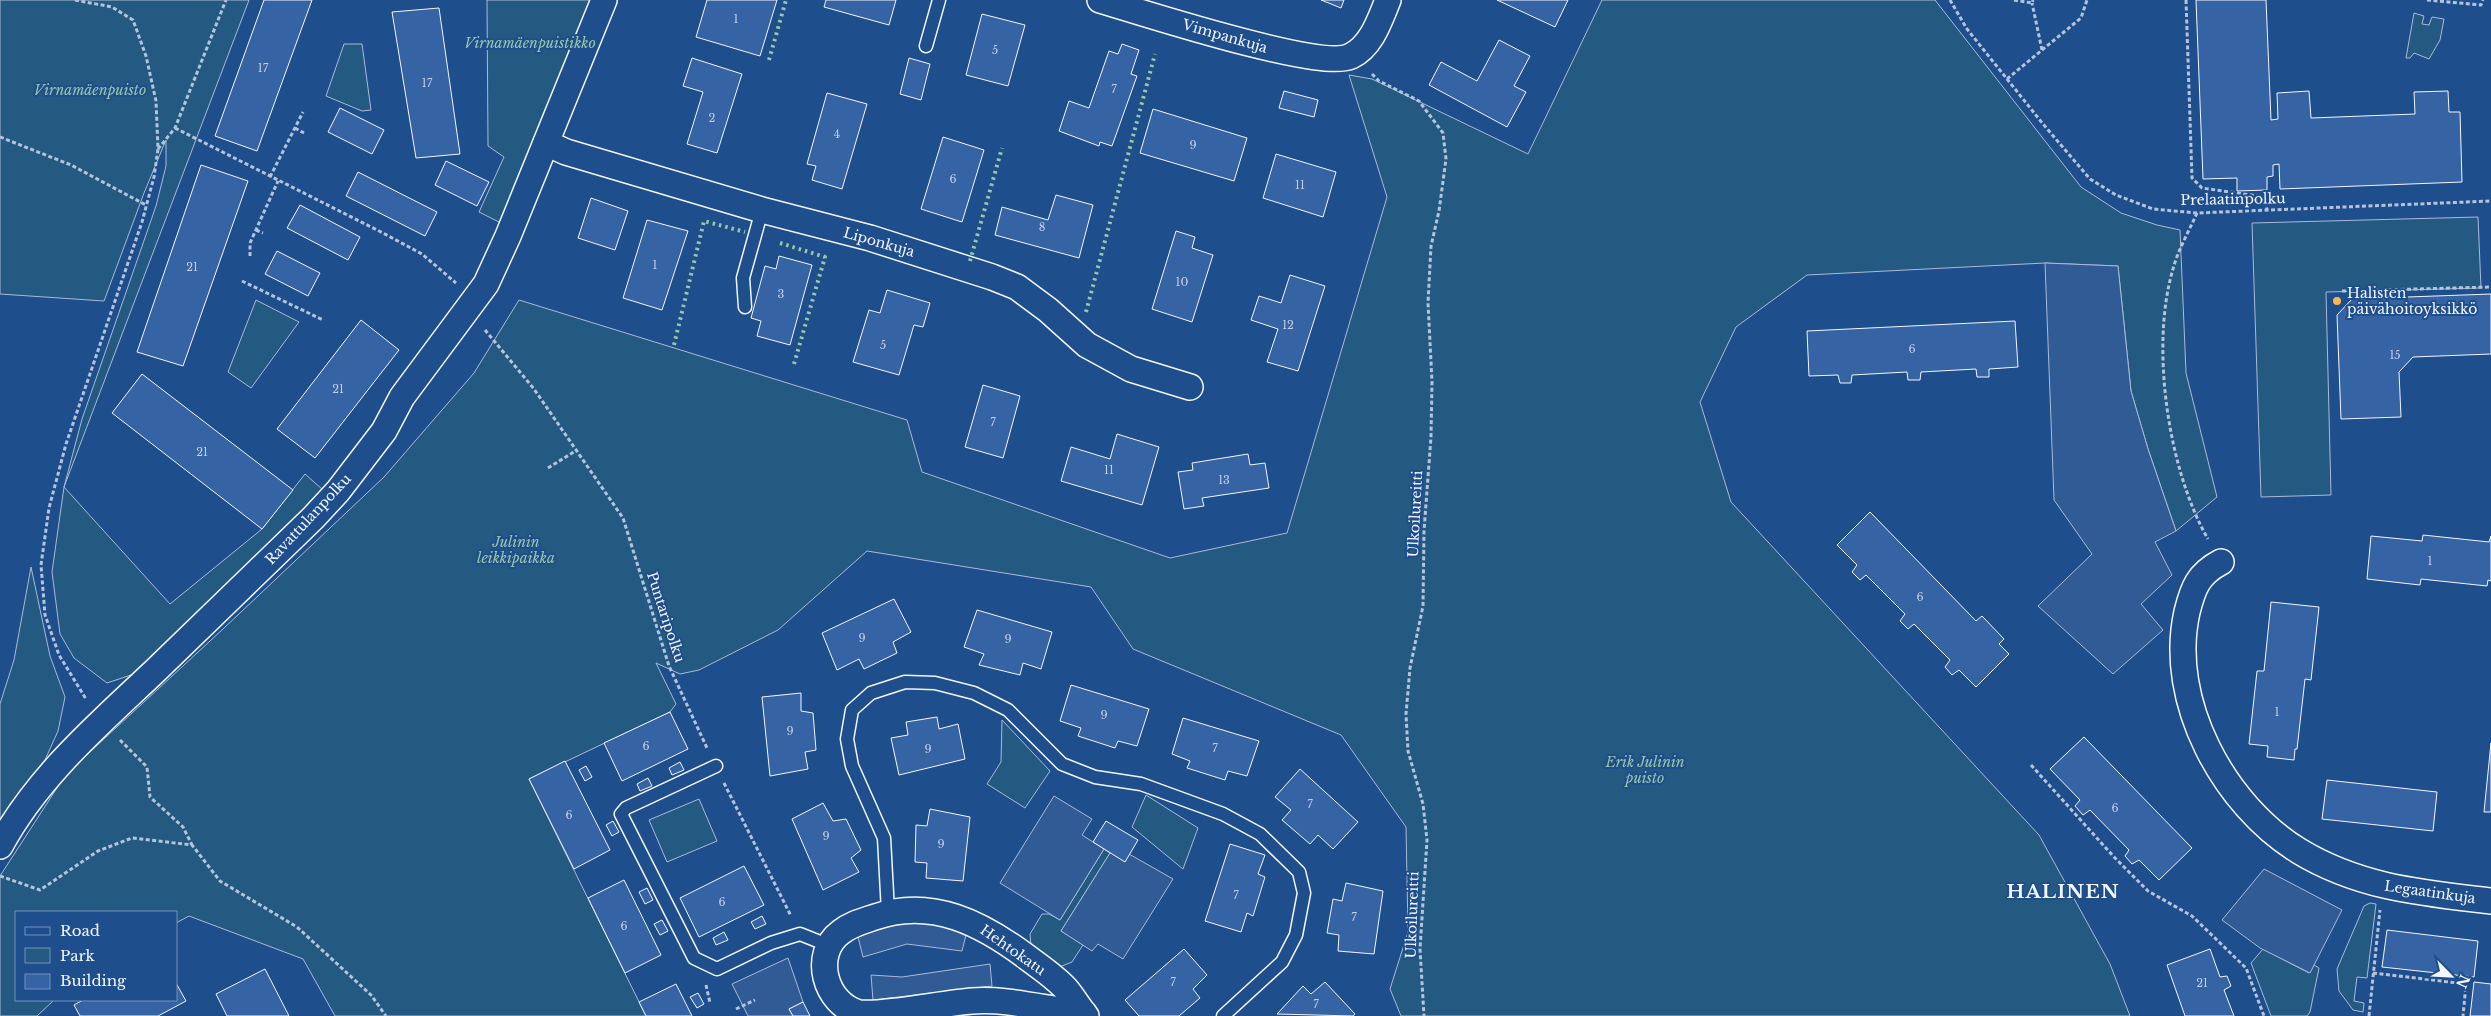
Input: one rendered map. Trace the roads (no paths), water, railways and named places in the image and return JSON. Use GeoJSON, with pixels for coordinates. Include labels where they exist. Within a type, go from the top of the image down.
{"type":"FeatureCollection","features":[{"type":"Feature","properties":{"kind":"street","name":"Ravattulanpolku"},"geometry":{"type":"LineString","coordinates":[[0,846],[30,800],[101,722],[313,518],[338,491],[384,431],[402,397],[476,300],[499,258],[604,0]]}},
{"type":"Feature","properties":{"kind":"street","name":"Vimpankuja"},"geometry":{"type":"LineString","coordinates":[[1100,0],[1271,49],[1334,60],[1353,56],[1374,33],[1388,0]]}},
{"type":"Feature","properties":{"kind":"street","name":"Liponkuja"},"geometry":{"type":"LineString","coordinates":[[546,143],[566,152],[762,210],[870,238],[992,276],[1016,287],[1048,310],[1087,345],[1131,369],[1190,387]]}},
{"type":"Feature","properties":{"kind":"street","name":"Legaatinkuja"},"geometry":{"type":"LineString","coordinates":[[2221,562],[2205,572],[2194,586],[2182,646],[2184,681],[2200,733],[2216,762],[2251,813],[2277,837],[2300,852],[2368,882],[2403,891],[2491,901]]}},
{"type":"Feature","properties":{"kind":"street","name":"Hehtokatu"},"geometry":{"type":"LineString","coordinates":[[913,909],[943,912],[981,927],[1010,944],[1065,988],[1085,1015],[973,1001],[861,1015],[842,1005],[829,988],[824,967],[830,946],[838,934],[850,926],[888,912],[913,909]]}},
{"type":"Feature","properties":{"kind":"lane"},"geometry":{"type":"LineString","coordinates":[[926,46],[939,0]]}},
{"type":"Feature","properties":{"kind":"lane"},"geometry":{"type":"LineString","coordinates":[[745,307],[742,278],[762,210]]}},
{"type":"Feature","properties":{"kind":"lane"},"geometry":{"type":"LineString","coordinates":[[888,912],[884,838],[852,766],[847,738],[852,710],[871,693],[905,682],[935,682],[974,693],[1008,710],[1062,764],[1095,777],[1141,784],[1223,814],[1260,834],[1299,872],[1304,893],[1303,902],[1296,935],[1282,962],[1224,1016]]}},
{"type":"Feature","properties":{"kind":"lane"},"geometry":{"type":"LineString","coordinates":[[716,766],[626,808],[621,814],[694,958],[717,969],[771,943],[800,934],[830,946]]}},
{"type":"Feature","properties":{"kind":"place","name":"Halisten päivähoitoyksikkö"},"geometry":{"type":"Point","coordinates":[2337,301]}},
{"type":"Feature","properties":{"kind":"district","name":"HALINEN"},"geometry":{"type":"Point","coordinates":[2063,891]}},
{"type":"Feature","properties":{"kind":"park label","name":"Virnamäenpuistikko"},"geometry":{"type":"Point","coordinates":[530,43]}},
{"type":"Feature","properties":{"kind":"park label","name":"Virnamäenpuisto"},"geometry":{"type":"Point","coordinates":[90,90]}},
{"type":"Feature","properties":{"kind":"park label","name":"Julinin leikkipaikka"},"geometry":{"type":"Point","coordinates":[516,550]}},
{"type":"Feature","properties":{"kind":"park label","name":"Erik Julinin puisto"},"geometry":{"type":"Point","coordinates":[1645,770]}}]}
